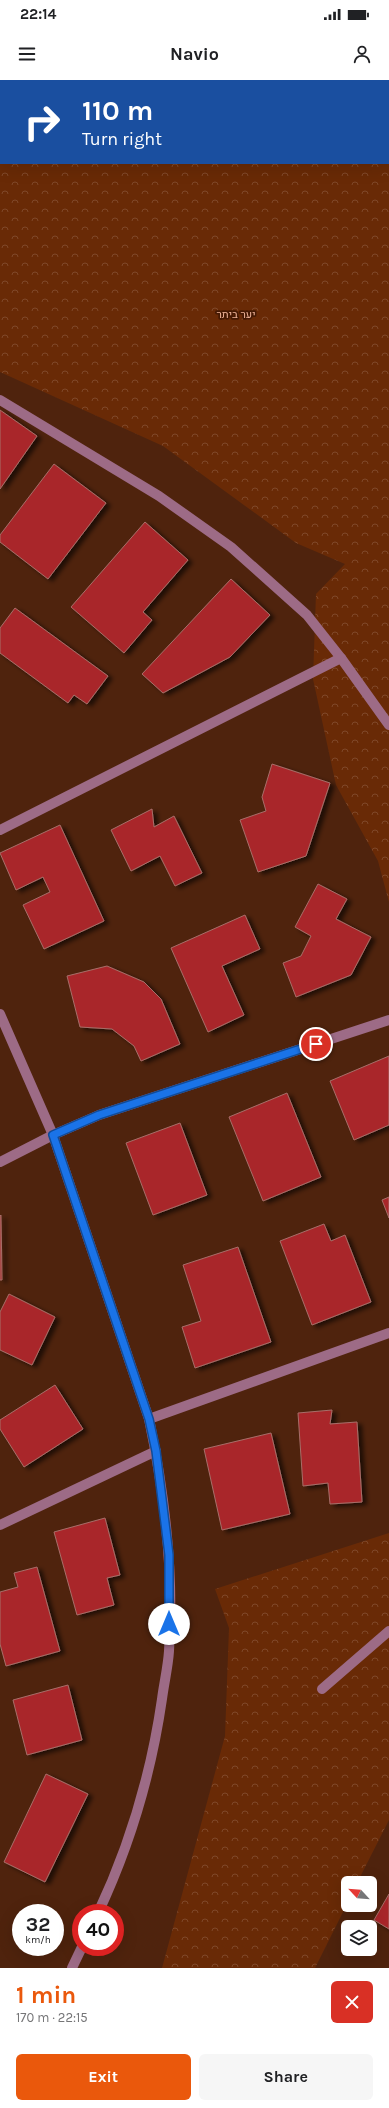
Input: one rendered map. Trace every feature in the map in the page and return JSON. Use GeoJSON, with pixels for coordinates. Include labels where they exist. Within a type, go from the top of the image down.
{"type":"FeatureCollection","features":[{"type":"Feature","properties":{"kind":"street"},"geometry":{"type":"LineString","coordinates":[[0,400],[159,496],[231,547],[307,615],[389,725]]}},
{"type":"Feature","properties":{"kind":"street"},"geometry":{"type":"LineString","coordinates":[[0,830],[340,658]]}},
{"type":"Feature","properties":{"kind":"street"},"geometry":{"type":"LineString","coordinates":[[0,1014],[53,1135],[149,1419],[156,1451],[169,1555],[169,1652],[157,1732],[140,1808],[114,1879],[102,1904]]}},
{"type":"Feature","properties":{"kind":"street"},"geometry":{"type":"LineString","coordinates":[[0,1162],[53,1135],[99,1115],[389,1020]]}},
{"type":"Feature","properties":{"kind":"street"},"geometry":{"type":"LineString","coordinates":[[149,1419],[389,1333]]}},
{"type":"Feature","properties":{"kind":"street"},"geometry":{"type":"LineString","coordinates":[[0,1525],[156,1451]]}},
{"type":"Feature","properties":{"kind":"street"},"geometry":{"type":"LineString","coordinates":[[322,1689],[389,1631]]}},
{"type":"Feature","properties":{"kind":"street"},"geometry":{"type":"LineString","coordinates":[[72,1968],[78,1956]]}},
{"type":"Feature","properties":{"kind":"green space","name":"יער ביתר"},"geometry":{"type":"Polygon","coordinates":[[[0,164],[389,164],[389,902],[378,861],[336,785],[313,679],[316,594],[345,564],[296,543],[163,446],[0,372],[0,164]]]}},
{"type":"Feature","properties":{"kind":"green space"},"geometry":{"type":"Polygon","coordinates":[[[389,1533],[389,1820],[361,1876],[341,1876],[341,1912],[343,1912],[315,1968],[162,1968],[225,1736],[229,1628],[215,1589],[389,1533]]]}},
{"type":"Feature","properties":{"kind":"building"},"geometry":{"type":"Polygon","coordinates":[[[0,410],[37,436],[0,489],[0,410]]]}},
{"type":"Feature","properties":{"kind":"building"},"geometry":{"type":"Polygon","coordinates":[[[54,464],[106,503],[48,579],[0,542],[0,535],[54,464]]]}},
{"type":"Feature","properties":{"kind":"building"},"geometry":{"type":"Polygon","coordinates":[[[145,522],[188,560],[143,612],[152,620],[124,653],[71,607],[145,522]]]}},
{"type":"Feature","properties":{"kind":"building"},"geometry":{"type":"Polygon","coordinates":[[[231,579],[270,615],[230,657],[163,693],[142,674],[231,579]]]}},
{"type":"Feature","properties":{"kind":"building"},"geometry":{"type":"Polygon","coordinates":[[[15,608],[108,676],[87,704],[74,695],[68,703],[0,653],[0,628],[15,608]]]}},
{"type":"Feature","properties":{"kind":"building"},"geometry":{"type":"Polygon","coordinates":[[[272,764],[330,783],[306,856],[258,872],[240,820],[266,811],[262,797],[272,764]]]}},
{"type":"Feature","properties":{"kind":"building"},"geometry":{"type":"Polygon","coordinates":[[[152,809],[154,827],[174,816],[202,873],[175,886],[160,856],[131,871],[111,830],[152,809]]]}},
{"type":"Feature","properties":{"kind":"building"},"geometry":{"type":"Polygon","coordinates":[[[60,825],[104,921],[44,949],[23,905],[50,892],[43,877],[16,890],[0,853],[60,825]]]}},
{"type":"Feature","properties":{"kind":"building"},"geometry":{"type":"Polygon","coordinates":[[[318,884],[347,899],[336,919],[371,937],[351,975],[296,997],[283,963],[301,956],[311,936],[295,927],[318,884]]]}},
{"type":"Feature","properties":{"kind":"building"},"geometry":{"type":"Polygon","coordinates":[[[245,915],[260,949],[222,966],[244,1015],[208,1032],[171,948],[245,915]]]}},
{"type":"Feature","properties":{"kind":"building"},"geometry":{"type":"Polygon","coordinates":[[[107,966],[144,982],[161,999],[180,1044],[141,1061],[134,1046],[112,1029],[80,1027],[67,976],[107,966]]]}},
{"type":"Feature","properties":{"kind":"building"},"geometry":{"type":"Polygon","coordinates":[[[389,1056],[389,1125],[354,1140],[330,1081],[389,1056]]]}},
{"type":"Feature","properties":{"kind":"building"},"geometry":{"type":"Polygon","coordinates":[[[287,1093],[321,1177],[263,1201],[229,1117],[287,1093]]]}},
{"type":"Feature","properties":{"kind":"building"},"geometry":{"type":"Polygon","coordinates":[[[180,1123],[207,1195],[153,1215],[126,1143],[180,1123]]]}},
{"type":"Feature","properties":{"kind":"building"},"geometry":{"type":"Polygon","coordinates":[[[389,1197],[389,1218],[382,1200],[389,1197]]]}},
{"type":"Feature","properties":{"kind":"building"},"geometry":{"type":"Polygon","coordinates":[[[1,1215],[2,1280],[0,1280],[0,1216],[1,1215]]]}},
{"type":"Feature","properties":{"kind":"building"},"geometry":{"type":"Polygon","coordinates":[[[324,1224],[331,1241],[345,1235],[371,1302],[312,1325],[280,1241],[324,1224]]]}},
{"type":"Feature","properties":{"kind":"building"},"geometry":{"type":"Polygon","coordinates":[[[238,1247],[271,1342],[195,1368],[182,1327],[201,1321],[183,1265],[238,1247]]]}},
{"type":"Feature","properties":{"kind":"building"},"geometry":{"type":"Polygon","coordinates":[[[9,1294],[55,1317],[32,1365],[0,1350],[0,1312],[9,1294]]]}},
{"type":"Feature","properties":{"kind":"building"},"geometry":{"type":"Polygon","coordinates":[[[55,1385],[83,1429],[24,1467],[0,1429],[0,1420],[55,1385]]]}},
{"type":"Feature","properties":{"kind":"building"},"geometry":{"type":"Polygon","coordinates":[[[332,1410],[330,1424],[357,1422],[362,1502],[330,1504],[328,1483],[303,1486],[298,1413],[332,1410]]]}},
{"type":"Feature","properties":{"kind":"building"},"geometry":{"type":"Polygon","coordinates":[[[271,1433],[290,1514],[222,1530],[204,1449],[271,1433]]]}},
{"type":"Feature","properties":{"kind":"building"},"geometry":{"type":"Polygon","coordinates":[[[105,1518],[120,1575],[107,1578],[114,1605],[77,1615],[54,1532],[105,1518]]]}},
{"type":"Feature","properties":{"kind":"building"},"geometry":{"type":"Polygon","coordinates":[[[37,1567],[60,1651],[6,1666],[0,1644],[0,1592],[18,1587],[14,1573],[37,1567]]]}},
{"type":"Feature","properties":{"kind":"building"},"geometry":{"type":"Polygon","coordinates":[[[68,1685],[82,1740],[27,1755],[13,1700],[68,1685]]]}},
{"type":"Feature","properties":{"kind":"building"},"geometry":{"type":"Polygon","coordinates":[[[46,1774],[88,1794],[45,1882],[4,1862],[46,1774]]]}},
{"type":"Feature","properties":{"kind":"building"},"geometry":{"type":"Polygon","coordinates":[[[389,1894],[389,1929],[377,1922],[377,1920],[374,1920],[389,1894]]]}},
{"type":"Feature","properties":{"kind":"route"},"geometry":{"type":"LineString","coordinates":[[169,1624],[169,1555],[156,1451],[149,1419],[53,1135],[99,1115],[316,1044]]}}]}
